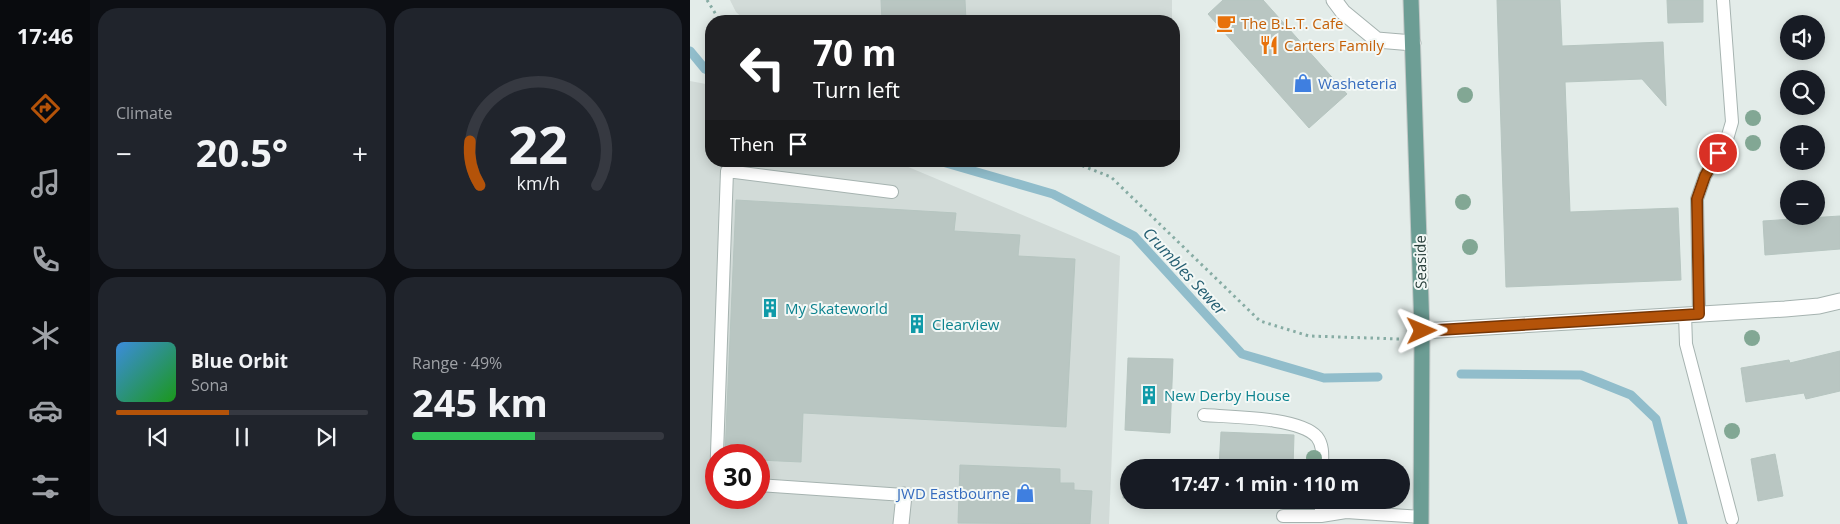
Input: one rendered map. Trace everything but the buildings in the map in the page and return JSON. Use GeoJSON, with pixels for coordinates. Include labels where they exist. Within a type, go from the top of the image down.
{"type":"FeatureCollection","features":[{"type":"Feature","properties":{"kind":"main road","name":"Seaside"},"geometry":{"type":"LineString","coordinates":[[1411,0],[1421,335],[1421,521]]}},
{"type":"Feature","properties":{"kind":"street"},"geometry":{"type":"LineString","coordinates":[[1334,0],[1343,12],[1377,40],[1413,43]]}},
{"type":"Feature","properties":{"kind":"street"},"geometry":{"type":"LineString","coordinates":[[1421,335],[1692,314],[1811,307],[1840,301]]}},
{"type":"Feature","properties":{"kind":"street"},"geometry":{"type":"LineString","coordinates":[[901,524],[904,495]]}},
{"type":"Feature","properties":{"kind":"lane"},"geometry":{"type":"LineString","coordinates":[[1723,0],[1732,122],[1727,139],[1705,176],[1697,199],[1692,314],[1686,344],[1732,519]]}},
{"type":"Feature","properties":{"kind":"lane"},"geometry":{"type":"LineString","coordinates":[[716,444],[727,171],[892,192]]}},
{"type":"Feature","properties":{"kind":"lane"},"geometry":{"type":"LineString","coordinates":[[1204,415],[1258,419],[1306,429],[1317,438],[1322,450],[1322,459]]}},
{"type":"Feature","properties":{"kind":"lane"},"geometry":{"type":"LineString","coordinates":[[770,486],[904,495]]}},
{"type":"Feature","properties":{"kind":"lane"},"geometry":{"type":"LineString","coordinates":[[1320,509],[1320,516]]}},
{"type":"Feature","properties":{"kind":"lane"},"geometry":{"type":"LineString","coordinates":[[1283,516],[1320,516],[1346,512],[1421,521]]}},
{"type":"Feature","properties":{"kind":"path"},"geometry":{"type":"LineString","coordinates":[[707,0],[716,15]]}},
{"type":"Feature","properties":{"kind":"path"},"geometry":{"type":"LineString","coordinates":[[1085,167],[1110,177],[1260,321],[1310,336],[1421,335]]}},
{"type":"Feature","properties":{"kind":"shaded area"},"geometry":{"type":"Polygon","coordinates":[[[730,0],[1172,0],[1172,15],[739,15],[730,0]]]}},
{"type":"Feature","properties":{"kind":"shaded area"},"geometry":{"type":"Polygon","coordinates":[[[690,81],[705,84],[705,167],[908,167],[1120,256],[1109,524],[690,524],[690,81]]]}},
{"type":"Feature","properties":{"kind":"waterway","name":"Crumbles Sewer"},"geometry":{"type":"LineString","coordinates":[[690,51],[705,69]]}},
{"type":"Feature","properties":{"kind":"waterway","name":"Crumbles Sewer"},"geometry":{"type":"LineString","coordinates":[[960,167],[1053,194],[1134,236],[1242,354],[1324,378],[1378,377]]}},
{"type":"Feature","properties":{"kind":"waterway","name":"Crumbles Sewer"},"geometry":{"type":"LineString","coordinates":[[1461,374],[1581,375],[1631,395],[1656,419],[1683,524]]}},
{"type":"Feature","properties":{"kind":"place","name":"The B.L.T. Cafe"},"geometry":{"type":"Point","coordinates":[1226,23]}},
{"type":"Feature","properties":{"kind":"place","name":"Carters Family"},"geometry":{"type":"Point","coordinates":[1269,45]}},
{"type":"Feature","properties":{"kind":"place","name":"Washeteria"},"geometry":{"type":"Point","coordinates":[1303,83]}},
{"type":"Feature","properties":{"kind":"place","name":"My Skateworld"},"geometry":{"type":"Point","coordinates":[770,308]}},
{"type":"Feature","properties":{"kind":"place","name":"Clearview"},"geometry":{"type":"Point","coordinates":[917,324]}},
{"type":"Feature","properties":{"kind":"place","name":"New Derby House"},"geometry":{"type":"Point","coordinates":[1149,395]}},
{"type":"Feature","properties":{"kind":"place","name":"JWD Eastbourne"},"geometry":{"type":"Point","coordinates":[1025,493]}},
{"type":"Feature","properties":{"kind":"route"},"geometry":{"type":"LineString","coordinates":[[1422,331],[1699,314],[1697,199],[1710,164],[1718,153]]}}]}
